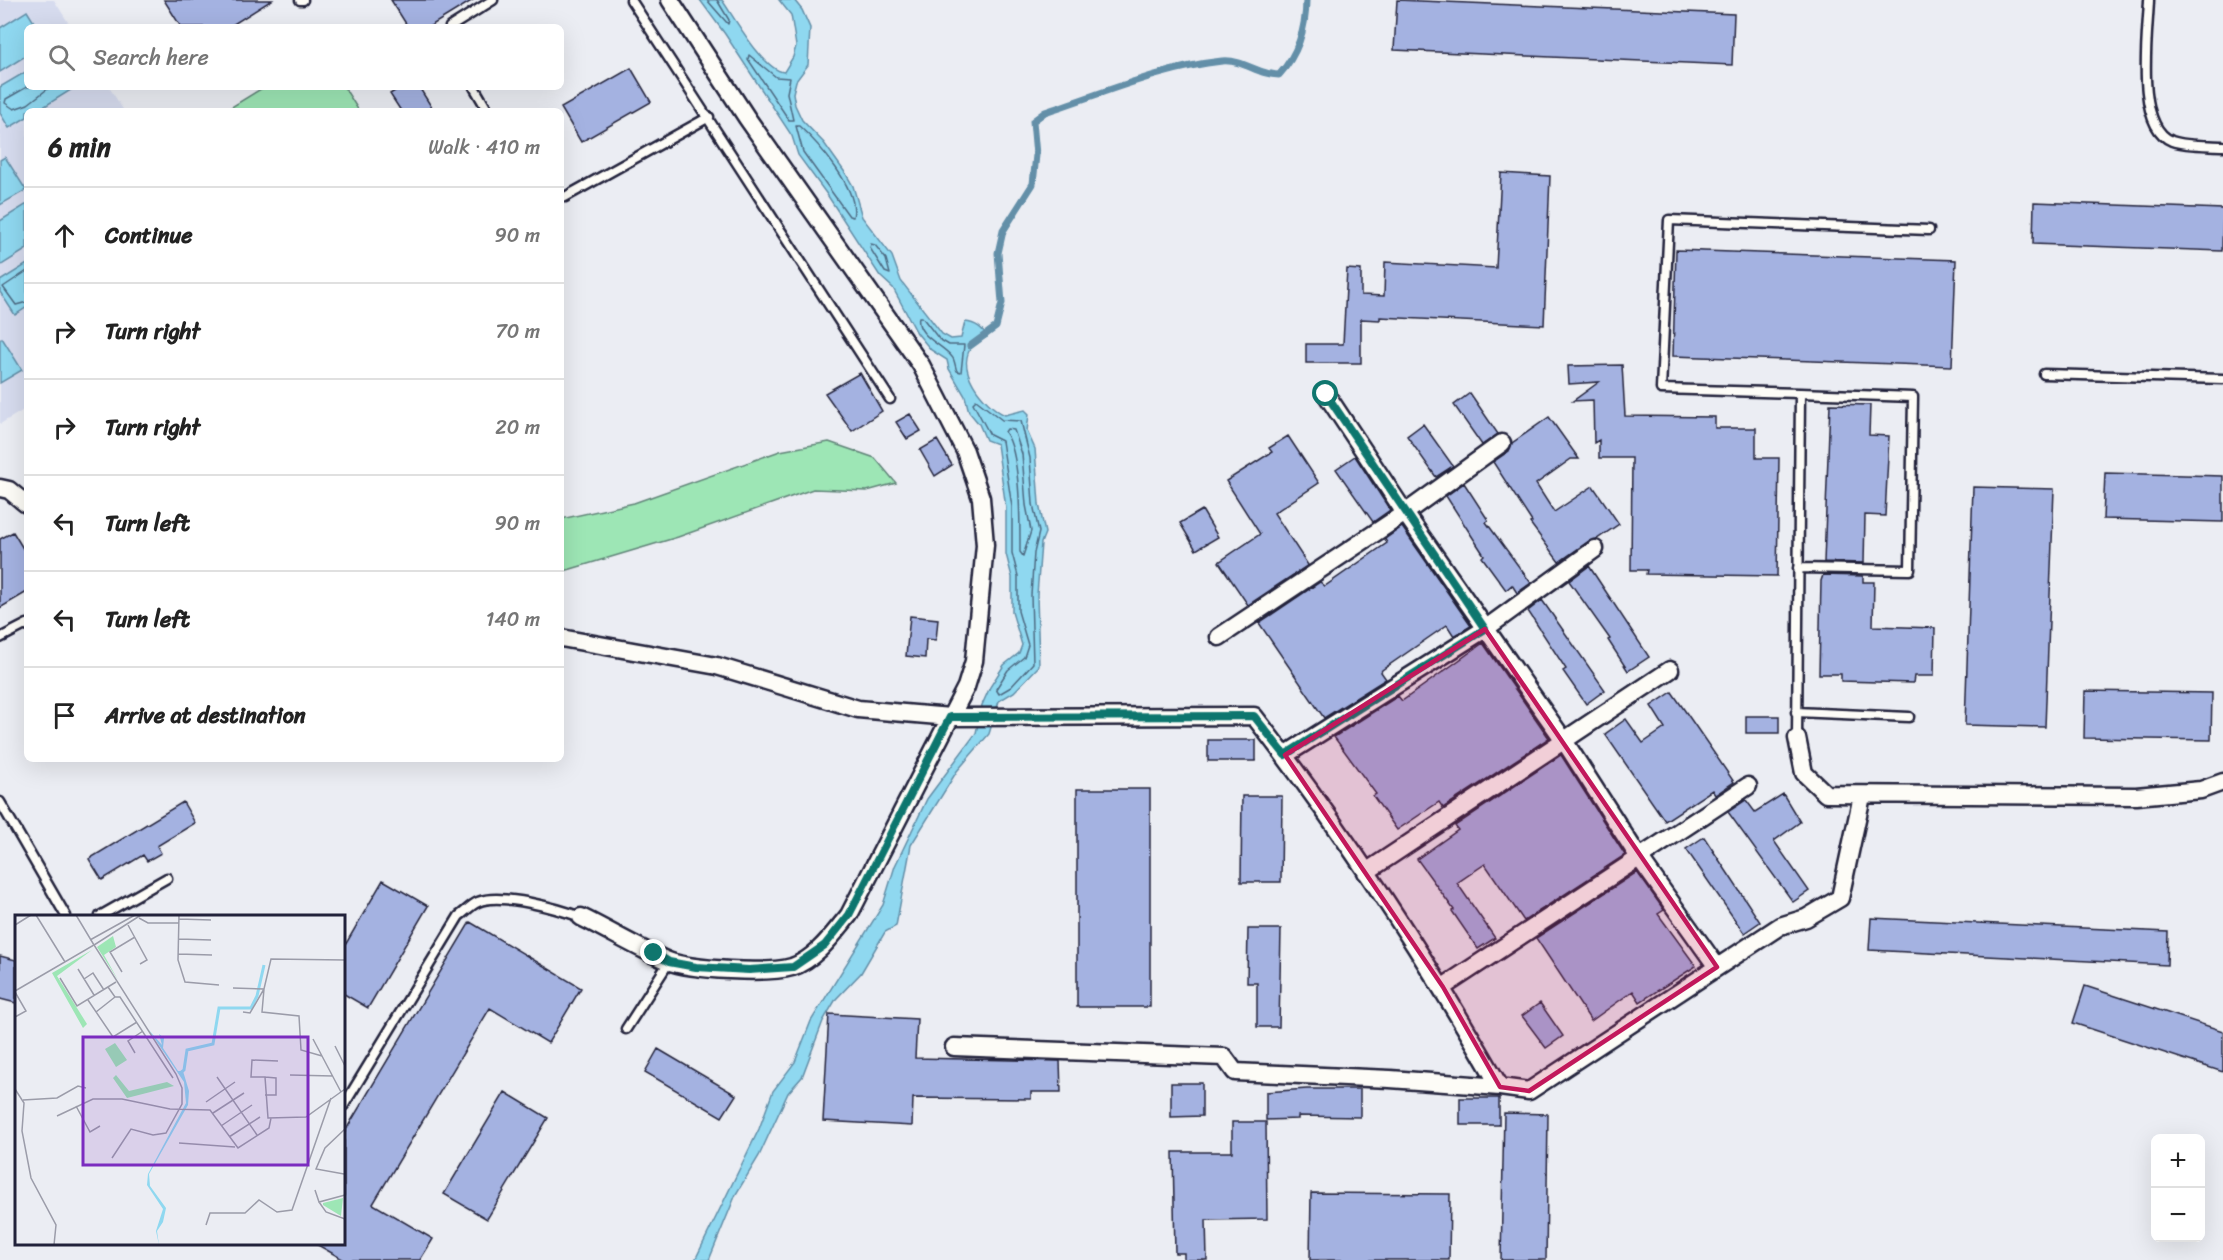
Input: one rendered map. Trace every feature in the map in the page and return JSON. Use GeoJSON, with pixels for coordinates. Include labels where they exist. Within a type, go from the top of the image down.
{"type":"FeatureCollection","features":[{"type":"Feature","properties":{"kind":"street"},"geometry":{"type":"LineString","coordinates":[[582,917],[669,962],[696,967],[749,970],[793,967],[825,945],[849,915],[966,687],[974,661],[985,545],[981,498],[965,451],[921,365],[747,118],[670,0]]}},
{"type":"Feature","properties":{"kind":"street"},"geometry":{"type":"LineString","coordinates":[[1326,394],[1405,513],[1563,739],[1638,856],[1717,967]]}},
{"type":"Feature","properties":{"kind":"street"},"geometry":{"type":"LineString","coordinates":[[1218,637],[1405,513],[1502,443]]}},
{"type":"Feature","properties":{"kind":"street"},"geometry":{"type":"LineString","coordinates":[[0,488],[9,490],[24,502]]}},
{"type":"Feature","properties":{"kind":"street"},"geometry":{"type":"LineString","coordinates":[[1285,755],[1485,629],[1595,549]]}},
{"type":"Feature","properties":{"kind":"street"},"geometry":{"type":"LineString","coordinates":[[564,639],[717,666],[858,709],[950,717],[1254,716],[1285,755],[1443,987],[1500,1087]]}},
{"type":"Feature","properties":{"kind":"street"},"geometry":{"type":"LineString","coordinates":[[1366,872],[1670,670]]}},
{"type":"Feature","properties":{"kind":"street"},"geometry":{"type":"LineString","coordinates":[[1797,738],[1804,773],[1826,794],[2136,796],[2201,790],[2223,782]]}},
{"type":"Feature","properties":{"kind":"street"},"geometry":{"type":"LineString","coordinates":[[1443,987],[1638,856],[1748,786]]}},
{"type":"Feature","properties":{"kind":"street"},"geometry":{"type":"LineString","coordinates":[[954,1047],[1224,1057],[1235,1072],[1390,1079],[1528,1091],[1780,926],[1806,918],[1840,898],[1862,795]]}},
{"type":"Feature","properties":{"kind":"lane"},"geometry":{"type":"LineString","coordinates":[[455,24],[493,0]]}},
{"type":"Feature","properties":{"kind":"lane"},"geometry":{"type":"LineString","coordinates":[[631,0],[890,399]]}},
{"type":"Feature","properties":{"kind":"lane"},"geometry":{"type":"LineString","coordinates":[[2149,0],[2147,101],[2152,124],[2171,141],[2223,146]]}},
{"type":"Feature","properties":{"kind":"lane"},"geometry":{"type":"LineString","coordinates":[[476,90],[486,108]]}},
{"type":"Feature","properties":{"kind":"lane"},"geometry":{"type":"LineString","coordinates":[[564,198],[709,117]]}},
{"type":"Feature","properties":{"kind":"lane"},"geometry":{"type":"LineString","coordinates":[[1798,568],[1910,570],[1913,397],[1661,389],[1669,220],[1929,230]]}},
{"type":"Feature","properties":{"kind":"lane"},"geometry":{"type":"LineString","coordinates":[[2044,374],[2223,379]]}},
{"type":"Feature","properties":{"kind":"lane"},"geometry":{"type":"LineString","coordinates":[[1797,738],[1800,393]]}},
{"type":"Feature","properties":{"kind":"lane"},"geometry":{"type":"LineString","coordinates":[[0,638],[24,626]]}},
{"type":"Feature","properties":{"kind":"lane"},"geometry":{"type":"LineString","coordinates":[[1796,712],[1909,717]]}},
{"type":"Feature","properties":{"kind":"lane"},"geometry":{"type":"LineString","coordinates":[[0,802],[65,915]]}},
{"type":"Feature","properties":{"kind":"lane"},"geometry":{"type":"LineString","coordinates":[[102,915],[167,878]]}},
{"type":"Feature","properties":{"kind":"lane"},"geometry":{"type":"LineString","coordinates":[[345,1103],[459,916],[479,901],[502,899],[564,911],[582,917]]}},
{"type":"Feature","properties":{"kind":"lane"},"geometry":{"type":"LineString","coordinates":[[626,1029],[669,962]]}},
{"type":"Feature","properties":{"kind":"highlighted area"},"geometry":{"type":"Polygon","coordinates":[[[1485,629],[1717,967],[1529,1091],[1500,1087],[1443,987],[1285,755],[1485,629]]]}},
{"type":"Feature","properties":{"kind":"shaded area"},"geometry":{"type":"Polygon","coordinates":[[[0,0],[54,0],[69,24],[24,24],[24,90],[111,90],[122,108],[24,108],[24,410],[0,424],[0,0]]]}},
{"type":"Feature","properties":{"kind":"green space"},"geometry":{"type":"Polygon","coordinates":[[[259,90],[346,90],[357,108],[230,108],[259,90]]]}},
{"type":"Feature","properties":{"kind":"green space"},"geometry":{"type":"Polygon","coordinates":[[[829,442],[875,458],[896,483],[867,491],[813,489],[678,537],[564,571],[564,518],[634,503],[780,451],[829,442]]]}},
{"type":"Feature","properties":{"kind":"water"},"geometry":{"type":"Polygon","coordinates":[[[700,0],[722,0],[759,53],[768,63],[784,72],[793,57],[796,46],[791,15],[779,0],[794,0],[802,10],[810,28],[808,65],[796,81],[793,93],[795,105],[802,120],[824,143],[846,174],[853,186],[862,217],[892,256],[901,281],[942,334],[951,339],[961,338],[965,322],[978,326],[987,337],[975,343],[968,353],[969,374],[980,394],[997,410],[1005,415],[1025,410],[1029,414],[1027,431],[1035,449],[1039,504],[1045,533],[1041,543],[1037,595],[1039,666],[1014,692],[999,701],[989,734],[957,771],[911,845],[896,926],[885,932],[861,973],[836,999],[823,1021],[802,1077],[788,1093],[759,1156],[736,1194],[709,1260],[695,1260],[759,1129],[773,1091],[795,1062],[811,1021],[883,905],[895,866],[927,799],[976,733],[982,705],[990,687],[1004,665],[1019,653],[1022,645],[1012,612],[1012,577],[1006,554],[1006,508],[997,444],[986,440],[979,424],[969,412],[965,396],[949,369],[947,360],[931,350],[917,333],[893,288],[880,276],[828,196],[798,155],[792,136],[700,0]]]}},
{"type":"Feature","properties":{"kind":"water"},"geometry":{"type":"Polygon","coordinates":[[[27,11],[35,24],[24,24],[24,57],[0,72],[0,28],[27,11]]]}},
{"type":"Feature","properties":{"kind":"water"},"geometry":{"type":"Polygon","coordinates":[[[24,73],[24,90],[71,90],[42,108],[24,108],[24,119],[9,128],[0,113],[0,87],[24,73]]]}},
{"type":"Feature","properties":{"kind":"water"},"geometry":{"type":"Polygon","coordinates":[[[5,157],[24,187],[24,191],[0,205],[0,160],[5,157]]]}},
{"type":"Feature","properties":{"kind":"water"},"geometry":{"type":"Polygon","coordinates":[[[24,206],[24,251],[0,266],[0,221],[24,206]]]}},
{"type":"Feature","properties":{"kind":"water"},"geometry":{"type":"Polygon","coordinates":[[[24,266],[24,309],[15,315],[0,292],[0,281],[24,266]]]}},
{"type":"Feature","properties":{"kind":"water"},"geometry":{"type":"Polygon","coordinates":[[[2,338],[22,370],[0,383],[0,340],[2,338]]]}},
{"type":"Feature","properties":{"kind":"building"},"geometry":{"type":"Polygon","coordinates":[[[164,0],[272,0],[234,24],[179,24],[164,0]]]}},
{"type":"Feature","properties":{"kind":"building"},"geometry":{"type":"Polygon","coordinates":[[[391,0],[473,0],[434,24],[406,24],[391,0]]]}},
{"type":"Feature","properties":{"kind":"building"},"geometry":{"type":"Polygon","coordinates":[[[1397,0],[1734,14],[1732,65],[1394,50],[1397,0]]]}},
{"type":"Feature","properties":{"kind":"building"},"geometry":{"type":"Polygon","coordinates":[[[631,68],[651,102],[581,142],[564,113],[564,108],[561,108],[631,68]]]}},
{"type":"Feature","properties":{"kind":"building"},"geometry":{"type":"Polygon","coordinates":[[[396,90],[421,90],[432,108],[399,108],[390,94],[396,90]]]}},
{"type":"Feature","properties":{"kind":"building"},"geometry":{"type":"Polygon","coordinates":[[[1501,173],[1550,176],[1544,325],[1380,317],[1380,320],[1361,319],[1361,363],[1306,363],[1306,344],[1343,344],[1347,269],[1361,270],[1361,295],[1384,296],[1385,262],[1496,268],[1501,173]]]}},
{"type":"Feature","properties":{"kind":"building"},"geometry":{"type":"Polygon","coordinates":[[[2034,202],[2223,209],[2222,251],[2033,244],[2034,202]]]}},
{"type":"Feature","properties":{"kind":"building"},"geometry":{"type":"Polygon","coordinates":[[[1676,250],[1956,260],[1952,366],[1673,356],[1676,250]]]}},
{"type":"Feature","properties":{"kind":"building"},"geometry":{"type":"Polygon","coordinates":[[[1622,365],[1625,416],[1715,417],[1715,428],[1756,428],[1756,458],[1779,458],[1777,576],[1646,574],[1647,570],[1631,570],[1632,458],[1599,458],[1599,440],[1594,443],[1593,400],[1573,401],[1599,382],[1569,384],[1568,366],[1622,365]]]}},
{"type":"Feature","properties":{"kind":"building"},"geometry":{"type":"Polygon","coordinates":[[[860,373],[882,411],[852,431],[825,393],[860,373]]]}},
{"type":"Feature","properties":{"kind":"building"},"geometry":{"type":"Polygon","coordinates":[[[1470,393],[1498,434],[1482,445],[1454,405],[1470,393]]]}},
{"type":"Feature","properties":{"kind":"building"},"geometry":{"type":"Polygon","coordinates":[[[1830,404],[1870,405],[1869,435],[1889,436],[1885,516],[1865,515],[1864,563],[1824,562],[1830,404]]]}},
{"type":"Feature","properties":{"kind":"building"},"geometry":{"type":"Polygon","coordinates":[[[910,414],[921,431],[907,439],[896,422],[910,414]]]}},
{"type":"Feature","properties":{"kind":"building"},"geometry":{"type":"Polygon","coordinates":[[[1549,417],[1579,459],[1571,459],[1536,484],[1554,512],[1593,486],[1619,524],[1559,562],[1530,523],[1532,522],[1493,462],[1509,451],[1512,443],[1549,417]]]}},
{"type":"Feature","properties":{"kind":"building"},"geometry":{"type":"Polygon","coordinates":[[[1423,424],[1453,466],[1436,477],[1407,436],[1423,424]]]}},
{"type":"Feature","properties":{"kind":"building"},"geometry":{"type":"Polygon","coordinates":[[[1288,436],[1319,483],[1274,513],[1308,565],[1248,605],[1219,562],[1260,534],[1226,481],[1272,452],[1269,448],[1288,436]]]}},
{"type":"Feature","properties":{"kind":"building"},"geometry":{"type":"Polygon","coordinates":[[[937,440],[952,465],[935,476],[920,450],[937,440]]]}},
{"type":"Feature","properties":{"kind":"building"},"geometry":{"type":"Polygon","coordinates":[[[1355,456],[1390,510],[1373,522],[1336,469],[1355,456]]]}},
{"type":"Feature","properties":{"kind":"building"},"geometry":{"type":"Polygon","coordinates":[[[2105,473],[2223,476],[2223,522],[2103,519],[2105,473]]]}},
{"type":"Feature","properties":{"kind":"building"},"geometry":{"type":"Polygon","coordinates":[[[1464,483],[1488,520],[1486,522],[1531,583],[1517,593],[1512,585],[1506,590],[1482,557],[1484,555],[1446,496],[1464,483]]]}},
{"type":"Feature","properties":{"kind":"building"},"geometry":{"type":"Polygon","coordinates":[[[1973,487],[2054,489],[2045,727],[1965,725],[1973,487]]]}},
{"type":"Feature","properties":{"kind":"building"},"geometry":{"type":"Polygon","coordinates":[[[1202,510],[1218,537],[1196,550],[1180,523],[1202,510]]]}},
{"type":"Feature","properties":{"kind":"building"},"geometry":{"type":"Polygon","coordinates":[[[1402,527],[1471,626],[1454,636],[1447,625],[1382,670],[1386,679],[1324,718],[1259,623],[1320,582],[1325,586],[1387,543],[1385,539],[1402,527]]]}},
{"type":"Feature","properties":{"kind":"building"},"geometry":{"type":"Polygon","coordinates":[[[13,532],[24,550],[24,594],[0,608],[0,539],[13,532]]]}},
{"type":"Feature","properties":{"kind":"building"},"geometry":{"type":"Polygon","coordinates":[[[1589,566],[1649,657],[1628,671],[1608,640],[1610,639],[1569,581],[1589,566]]]}},
{"type":"Feature","properties":{"kind":"building"},"geometry":{"type":"Polygon","coordinates":[[[1823,575],[1863,576],[1863,582],[1874,582],[1873,626],[1935,628],[1934,676],[1914,676],[1913,683],[1841,681],[1841,674],[1819,674],[1823,575]]]}},
{"type":"Feature","properties":{"kind":"building"},"geometry":{"type":"Polygon","coordinates":[[[1542,600],[1605,690],[1586,704],[1563,671],[1566,669],[1528,611],[1542,600]]]}},
{"type":"Feature","properties":{"kind":"building"},"geometry":{"type":"Polygon","coordinates":[[[910,616],[938,619],[936,640],[926,639],[925,658],[906,656],[910,616]]]}},
{"type":"Feature","properties":{"kind":"building"},"geometry":{"type":"Polygon","coordinates":[[[1483,643],[1549,738],[1443,808],[1439,802],[1397,830],[1373,796],[1376,794],[1334,737],[1398,696],[1402,701],[1483,643]]]}},
{"type":"Feature","properties":{"kind":"building"},"geometry":{"type":"Polygon","coordinates":[[[2085,691],[2212,693],[2211,740],[2084,738],[2085,691]]]}},
{"type":"Feature","properties":{"kind":"building"},"geometry":{"type":"Polygon","coordinates":[[[1672,692],[1734,782],[1715,795],[1712,790],[1665,821],[1605,734],[1626,719],[1643,743],[1665,728],[1651,706],[1672,692]]]}},
{"type":"Feature","properties":{"kind":"building"},"geometry":{"type":"Polygon","coordinates":[[[1746,716],[1779,716],[1779,733],[1746,733],[1746,716]]]}},
{"type":"Feature","properties":{"kind":"building"},"geometry":{"type":"Polygon","coordinates":[[[1208,740],[1256,740],[1256,761],[1208,761],[1208,740]]]}},
{"type":"Feature","properties":{"kind":"building"},"geometry":{"type":"Polygon","coordinates":[[[1561,755],[1625,855],[1524,921],[1485,864],[1457,883],[1495,938],[1478,949],[1452,911],[1454,910],[1417,859],[1458,830],[1455,826],[1561,755]]]}},
{"type":"Feature","properties":{"kind":"building"},"geometry":{"type":"Polygon","coordinates":[[[1077,789],[1150,789],[1150,1007],[1077,1007],[1077,789]]]}},
{"type":"Feature","properties":{"kind":"building"},"geometry":{"type":"Polygon","coordinates":[[[1783,794],[1800,822],[1774,841],[1809,891],[1793,902],[1728,812],[1746,800],[1755,812],[1783,794]]]}},
{"type":"Feature","properties":{"kind":"building"},"geometry":{"type":"Polygon","coordinates":[[[1242,796],[1282,796],[1281,882],[1241,882],[1242,796]]]}},
{"type":"Feature","properties":{"kind":"building"},"geometry":{"type":"Polygon","coordinates":[[[183,802],[195,823],[157,846],[161,853],[147,861],[143,855],[102,880],[89,859],[183,802]]]}},
{"type":"Feature","properties":{"kind":"building"},"geometry":{"type":"Polygon","coordinates":[[[1704,837],[1760,922],[1744,933],[1686,849],[1704,837]]]}},
{"type":"Feature","properties":{"kind":"building"},"geometry":{"type":"Polygon","coordinates":[[[1637,872],[1664,910],[1658,914],[1696,966],[1640,1002],[1633,991],[1591,1021],[1536,938],[1637,872]]]}},
{"type":"Feature","properties":{"kind":"building"},"geometry":{"type":"Polygon","coordinates":[[[383,880],[428,906],[368,1008],[345,995],[345,945],[383,880]]]}},
{"type":"Feature","properties":{"kind":"building"},"geometry":{"type":"Polygon","coordinates":[[[1871,918],[2168,932],[2167,965],[1869,950],[1871,918]]]}},
{"type":"Feature","properties":{"kind":"building"},"geometry":{"type":"Polygon","coordinates":[[[470,922],[581,988],[548,1043],[490,1008],[373,1204],[433,1239],[420,1260],[344,1260],[318,1245],[345,1245],[345,1131],[470,922]]]}},
{"type":"Feature","properties":{"kind":"building"},"geometry":{"type":"Polygon","coordinates":[[[1248,929],[1281,929],[1279,1027],[1257,1027],[1257,983],[1247,983],[1248,929]]]}},
{"type":"Feature","properties":{"kind":"building"},"geometry":{"type":"Polygon","coordinates":[[[0,956],[15,960],[15,1003],[0,999],[0,956]]]}},
{"type":"Feature","properties":{"kind":"building"},"geometry":{"type":"Polygon","coordinates":[[[2085,986],[2223,1031],[2223,1072],[2073,1023],[2085,986]]]}},
{"type":"Feature","properties":{"kind":"building"},"geometry":{"type":"Polygon","coordinates":[[[1540,1003],[1563,1036],[1546,1048],[1522,1016],[1540,1003]]]}},
{"type":"Feature","properties":{"kind":"building"},"geometry":{"type":"Polygon","coordinates":[[[829,1014],[917,1019],[915,1058],[1060,1061],[1061,1092],[1031,1092],[1031,1099],[913,1098],[912,1126],[823,1121],[829,1014]]]}},
{"type":"Feature","properties":{"kind":"building"},"geometry":{"type":"Polygon","coordinates":[[[658,1049],[736,1095],[722,1117],[645,1072],[658,1049]]]}},
{"type":"Feature","properties":{"kind":"building"},"geometry":{"type":"Polygon","coordinates":[[[1171,1083],[1202,1083],[1202,1116],[1171,1117],[1171,1083]]]}},
{"type":"Feature","properties":{"kind":"building"},"geometry":{"type":"Polygon","coordinates":[[[1360,1089],[1360,1117],[1298,1116],[1298,1119],[1266,1120],[1266,1092],[1360,1089]]]}},
{"type":"Feature","properties":{"kind":"building"},"geometry":{"type":"Polygon","coordinates":[[[505,1092],[548,1118],[487,1219],[444,1194],[505,1092]]]}},
{"type":"Feature","properties":{"kind":"building"},"geometry":{"type":"Polygon","coordinates":[[[1460,1098],[1499,1098],[1499,1125],[1460,1125],[1460,1098]]]}},
{"type":"Feature","properties":{"kind":"building"},"geometry":{"type":"Polygon","coordinates":[[[1504,1113],[1548,1114],[1546,1260],[1501,1260],[1504,1113]]]}},
{"type":"Feature","properties":{"kind":"building"},"geometry":{"type":"Polygon","coordinates":[[[1232,1122],[1266,1122],[1267,1219],[1206,1220],[1207,1260],[1184,1260],[1184,1253],[1175,1253],[1173,1152],[1232,1152],[1232,1122]]]}},
{"type":"Feature","properties":{"kind":"building"},"geometry":{"type":"Polygon","coordinates":[[[1311,1193],[1450,1194],[1449,1260],[1310,1260],[1311,1193]]]}},
{"type":"Feature","properties":{"kind":"waterway"},"geometry":{"type":"LineString","coordinates":[[970,346],[996,327],[1002,303],[998,253],[1003,231],[1033,184],[1036,155],[1033,121],[1045,112],[1155,75],[1200,64],[1230,61],[1264,73],[1279,75],[1286,67],[1300,40],[1306,0]]}},
{"type":"Feature","properties":{"kind":"route"},"geometry":{"type":"LineString","coordinates":[[654,953],[669,962],[696,967],[749,970],[793,967],[825,945],[849,915],[950,717],[1254,716],[1285,755],[1485,629],[1326,394]]}}]}
